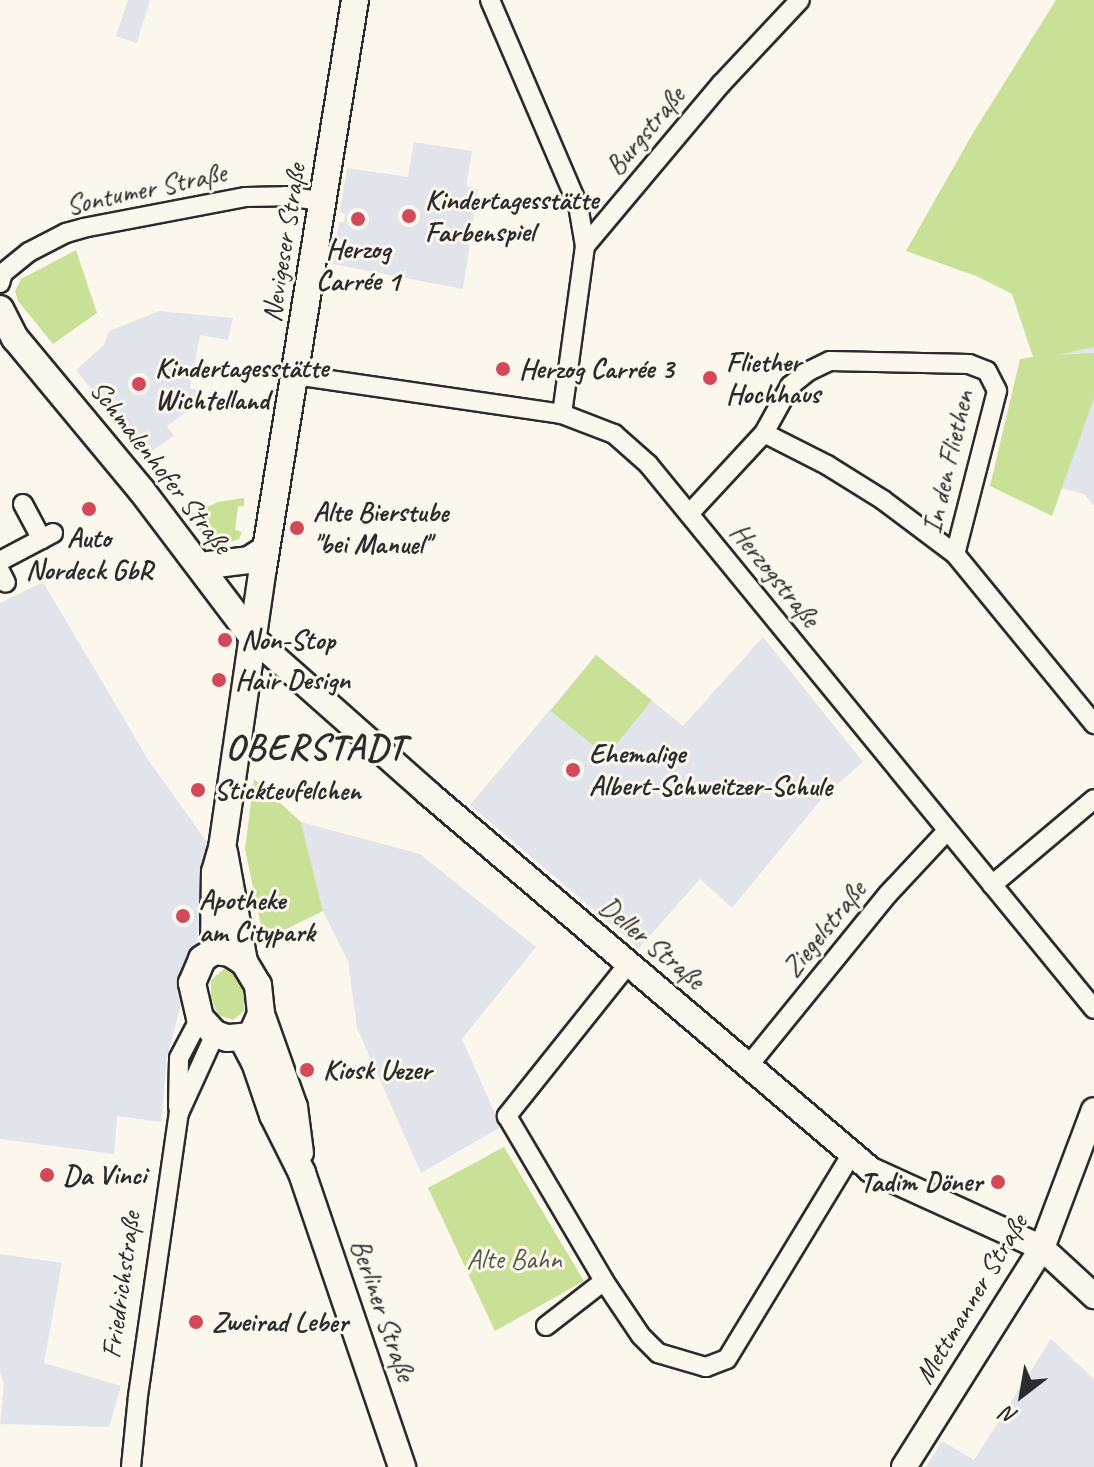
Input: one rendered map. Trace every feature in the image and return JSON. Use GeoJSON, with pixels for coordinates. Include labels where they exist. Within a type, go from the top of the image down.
{"type":"FeatureCollection","features":[{"type":"Feature","properties":{"kind":"main road","name":"Nevigeser Straße"},"geometry":{"type":"LineString","coordinates":[[253,638],[355,0]]}},
{"type":"Feature","properties":{"kind":"main road","name":"Schmalenhofer Straße"},"geometry":{"type":"LineString","coordinates":[[0,309],[8,332],[200,566],[253,638]]}},
{"type":"Feature","properties":{"kind":"main road"},"geometry":{"type":"LineString","coordinates":[[200,566],[249,560],[266,549]]}},
{"type":"Feature","properties":{"kind":"main road"},"geometry":{"type":"LineString","coordinates":[[214,951],[213,898],[253,638]]}},
{"type":"Feature","properties":{"kind":"main road"},"geometry":{"type":"LineString","coordinates":[[222,848],[244,962],[258,985],[261,1014],[257,1028],[251,1036],[242,1038],[208,1026],[192,983],[202,959],[214,951],[230,953],[244,962]]}},
{"type":"Feature","properties":{"kind":"main road","name":"Berliner Straße"},"geometry":{"type":"LineString","coordinates":[[261,1014],[294,1107],[302,1173]]}},
{"type":"Feature","properties":{"kind":"main road","name":"Berliner Straße"},"geometry":{"type":"LineString","coordinates":[[242,1038],[255,1062],[273,1115],[302,1173],[402,1467]]}},
{"type":"Feature","properties":{"kind":"street"},"geometry":{"type":"LineString","coordinates":[[490,0],[578,205],[585,246],[562,414]]}},
{"type":"Feature","properties":{"kind":"street","name":"Burgstraße"},"geometry":{"type":"LineString","coordinates":[[585,246],[721,84],[800,0]]}},
{"type":"Feature","properties":{"kind":"street","name":"Sontumer Straße"},"geometry":{"type":"LineString","coordinates":[[2,278],[49,241],[83,228],[246,197],[285,196],[322,201]]}},
{"type":"Feature","properties":{"kind":"street","name":"In den Fliethen"},"geometry":{"type":"LineString","coordinates":[[689,514],[764,433],[790,386],[807,372],[830,361],[969,364],[987,371],[997,391],[994,413],[955,554]]}},
{"type":"Feature","properties":{"kind":"street","name":"Herzogstraße"},"geometry":{"type":"LineString","coordinates":[[295,375],[562,414],[614,434],[648,464],[1094,1009]]}},
{"type":"Feature","properties":{"kind":"street"},"geometry":{"type":"LineString","coordinates":[[764,433],[872,493],[955,554],[1094,724]]}},
{"type":"Feature","properties":{"kind":"street"},"geometry":{"type":"LineString","coordinates":[[0,561],[47,536],[23,504]]}},
{"type":"Feature","properties":{"kind":"street","name":"Deller Straße"},"geometry":{"type":"LineString","coordinates":[[253,638],[395,765],[851,1155],[893,1182],[1042,1248],[1094,1296]]}},
{"type":"Feature","properties":{"kind":"street"},"geometry":{"type":"LineString","coordinates":[[992,885],[1094,799]]}},
{"type":"Feature","properties":{"kind":"street","name":"Ziegelstraße"},"geometry":{"type":"LineString","coordinates":[[749,1065],[888,894],[947,831]]}},
{"type":"Feature","properties":{"kind":"street"},"geometry":{"type":"LineString","coordinates":[[629,963],[507,1116],[604,1281],[641,1336],[658,1353],[706,1367],[727,1359],[851,1155]]}},
{"type":"Feature","properties":{"kind":"street","name":"Friedrichstraße"},"geometry":{"type":"LineString","coordinates":[[131,1467],[138,1396],[179,1113],[179,1058],[208,1026]]}},
{"type":"Feature","properties":{"kind":"street","name":"Mettmanner Straße"},"geometry":{"type":"LineString","coordinates":[[904,1467],[1042,1248],[1094,1110]]}},
{"type":"Feature","properties":{"kind":"street"},"geometry":{"type":"LineString","coordinates":[[546,1326],[604,1281]]}},
{"type":"Feature","properties":{"kind":"shaded area"},"geometry":{"type":"Polygon","coordinates":[[[128,0],[150,0],[137,43],[116,36],[128,0]]]}},
{"type":"Feature","properties":{"kind":"shaded area","name":"Kindertagesstätte Farbenspiel"},"geometry":{"type":"Polygon","coordinates":[[[414,142],[472,151],[466,186],[478,189],[463,289],[332,264],[339,222],[344,222],[345,214],[340,212],[347,168],[408,177],[414,142]]]}},
{"type":"Feature","properties":{"kind":"shaded area","name":"Kindertagesstätte Wichtelland"},"geometry":{"type":"Polygon","coordinates":[[[159,311],[233,318],[228,340],[200,335],[190,388],[198,390],[195,406],[167,426],[174,436],[144,456],[76,370],[104,345],[109,331],[159,311]]]}},
{"type":"Feature","properties":{"kind":"shaded area"},"geometry":{"type":"Polygon","coordinates":[[[1094,347],[1094,506],[1084,494],[1010,475],[1034,360],[1094,347]]]}},
{"type":"Feature","properties":{"kind":"shaded area"},"geometry":{"type":"Polygon","coordinates":[[[43,582],[149,761],[207,842],[197,943],[167,1057],[161,1122],[117,1116],[114,1154],[0,1139],[0,603],[43,582]]]}},
{"type":"Feature","properties":{"kind":"shaded area"},"geometry":{"type":"Polygon","coordinates":[[[763,637],[863,762],[824,796],[732,908],[700,879],[639,948],[470,805],[596,655],[683,726],[763,637]]]}},
{"type":"Feature","properties":{"kind":"shaded area"},"geometry":{"type":"Polygon","coordinates":[[[301,822],[420,854],[536,947],[462,1039],[501,1127],[421,1173],[357,1028],[348,961],[323,911],[301,822]]]}},
{"type":"Feature","properties":{"kind":"shaded area"},"geometry":{"type":"Polygon","coordinates":[[[0,1254],[62,1263],[44,1363],[121,1386],[109,1427],[0,1424],[4,1384],[0,1372],[0,1254]]]}},
{"type":"Feature","properties":{"kind":"shaded area"},"geometry":{"type":"Polygon","coordinates":[[[1051,1339],[1094,1379],[1094,1467],[926,1467],[942,1441],[974,1460],[1051,1339]]]}},
{"type":"Feature","properties":{"kind":"green space"},"geometry":{"type":"Polygon","coordinates":[[[1056,0],[1094,0],[1094,347],[1058,355],[1094,353],[1094,398],[1052,516],[990,486],[1020,359],[1033,357],[1012,294],[976,276],[906,251],[973,133],[1056,0]]]}},
{"type":"Feature","properties":{"kind":"green space"},"geometry":{"type":"Polygon","coordinates":[[[76,250],[97,313],[53,344],[18,301],[15,291],[21,279],[76,250]]]}},
{"type":"Feature","properties":{"kind":"green space"},"geometry":{"type":"Polygon","coordinates":[[[244,498],[244,506],[238,506],[235,530],[242,532],[239,539],[213,548],[188,516],[218,502],[244,498]]]}},
{"type":"Feature","properties":{"kind":"green space"},"geometry":{"type":"Polygon","coordinates":[[[596,655],[652,700],[607,756],[551,711],[596,655]]]}},
{"type":"Feature","properties":{"kind":"green space"},"geometry":{"type":"Polygon","coordinates":[[[254,779],[301,822],[323,911],[264,940],[245,849],[254,779]]]}},
{"type":"Feature","properties":{"kind":"green space"},"geometry":{"type":"Polygon","coordinates":[[[225,968],[240,977],[245,993],[244,1011],[233,1020],[218,1015],[211,998],[211,980],[225,968]]]}},
{"type":"Feature","properties":{"kind":"green space","name":"Alte Bahn"},"geometry":{"type":"Polygon","coordinates":[[[504,1147],[584,1281],[495,1331],[428,1188],[504,1147]]]}},
{"type":"Feature","properties":{"kind":"place","name":"Kindertagesstätte Farbenspiel"},"geometry":{"type":"Point","coordinates":[409,216]}},
{"type":"Feature","properties":{"kind":"place","name":"Herzog Carrée 1"},"geometry":{"type":"Point","coordinates":[358,219]}},
{"type":"Feature","properties":{"kind":"place","name":"Herzog Carrée 3"},"geometry":{"type":"Point","coordinates":[503,369]}},
{"type":"Feature","properties":{"kind":"place","name":"Fliether Hochhaus"},"geometry":{"type":"Point","coordinates":[710,378]}},
{"type":"Feature","properties":{"kind":"place","name":"Kindertagesstätte Wichtelland"},"geometry":{"type":"Point","coordinates":[139,384]}},
{"type":"Feature","properties":{"kind":"place","name":"Auto Nordeck GbR"},"geometry":{"type":"Point","coordinates":[89,509]}},
{"type":"Feature","properties":{"kind":"place","name":"Alte Bierstube \"bei Manuel\""},"geometry":{"type":"Point","coordinates":[297,528]}},
{"type":"Feature","properties":{"kind":"place","name":"Non-Stop"},"geometry":{"type":"Point","coordinates":[225,640]}},
{"type":"Feature","properties":{"kind":"place","name":"Hair Design"},"geometry":{"type":"Point","coordinates":[219,680]}},
{"type":"Feature","properties":{"kind":"place","name":"Ehemalige Albert-Schweitzer-Schule"},"geometry":{"type":"Point","coordinates":[573,770]}},
{"type":"Feature","properties":{"kind":"place","name":"Stickteufelchen"},"geometry":{"type":"Point","coordinates":[198,790]}},
{"type":"Feature","properties":{"kind":"place","name":"Apotheke am Citypark"},"geometry":{"type":"Point","coordinates":[183,916]}},
{"type":"Feature","properties":{"kind":"place","name":"Kiosk Uezer"},"geometry":{"type":"Point","coordinates":[307,1070]}},
{"type":"Feature","properties":{"kind":"place","name":"Da Vinci"},"geometry":{"type":"Point","coordinates":[47,1175]}},
{"type":"Feature","properties":{"kind":"place","name":"Tadim Döner"},"geometry":{"type":"Point","coordinates":[998,1182]}},
{"type":"Feature","properties":{"kind":"place","name":"Zweirad Leber"},"geometry":{"type":"Point","coordinates":[196,1322]}},
{"type":"Feature","properties":{"kind":"district","name":"OBERSTADT"},"geometry":{"type":"Point","coordinates":[316,748]}}]}
